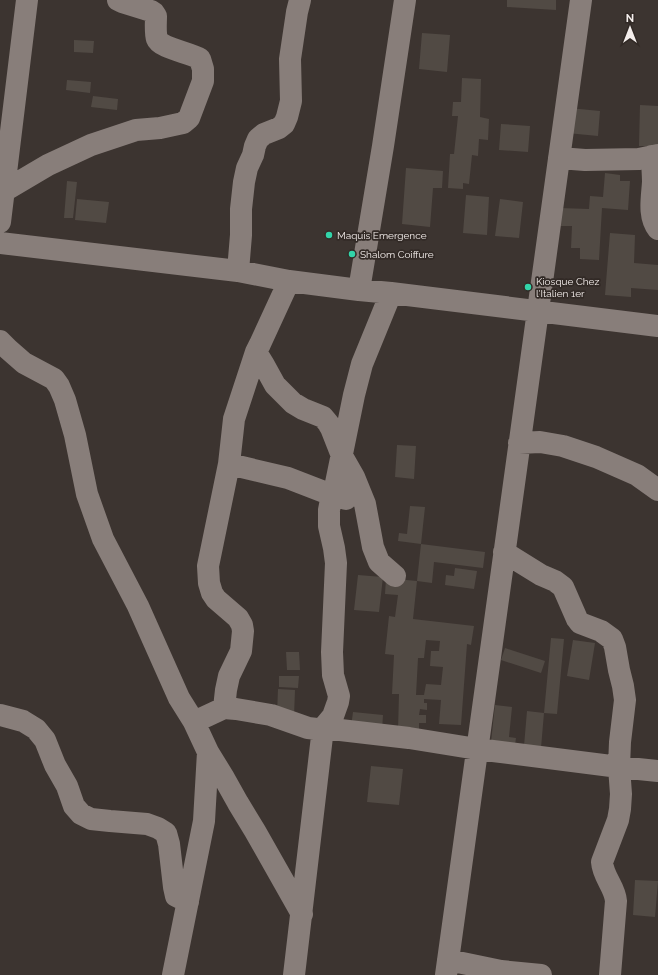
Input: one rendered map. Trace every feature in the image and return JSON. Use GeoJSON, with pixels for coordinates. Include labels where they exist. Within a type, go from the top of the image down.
{"type":"FeatureCollection","features":[{"type":"Feature","properties":{"kind":"street"},"geometry":{"type":"LineString","coordinates":[[0,222],[27,0]]}},
{"type":"Feature","properties":{"kind":"street"},"geometry":{"type":"LineString","coordinates":[[4,191],[48,165],[92,145],[136,130],[160,128],[183,123],[189,118],[203,80],[203,69],[200,59],[159,43],[157,39],[156,16],[154,13],[118,0]]}},
{"type":"Feature","properties":{"kind":"street"},"geometry":{"type":"LineString","coordinates":[[238,271],[241,235],[241,209],[247,168],[258,139],[264,134],[279,128],[284,124],[287,117],[291,101],[290,58],[300,0]]}},
{"type":"Feature","properties":{"kind":"street"},"geometry":{"type":"LineString","coordinates":[[359,290],[405,0]]}},
{"type":"Feature","properties":{"kind":"street"},"geometry":{"type":"LineString","coordinates":[[541,975],[447,967],[580,0]]}},
{"type":"Feature","properties":{"kind":"street"},"geometry":{"type":"LineString","coordinates":[[559,158],[585,160],[639,159],[655,156],[652,216],[658,229]]}},
{"type":"Feature","properties":{"kind":"street"},"geometry":{"type":"LineString","coordinates":[[0,243],[238,271],[289,281],[658,326]]}},
{"type":"Feature","properties":{"kind":"street"},"geometry":{"type":"LineString","coordinates":[[224,708],[229,676],[241,651],[243,631],[242,625],[238,618],[216,599],[212,593],[209,583],[208,566],[229,464],[234,419],[256,352],[289,281]]}},
{"type":"Feature","properties":{"kind":"street"},"geometry":{"type":"LineString","coordinates":[[294,975],[323,728],[333,716],[339,696],[333,675],[332,652],[336,563],[329,526],[329,510],[362,364],[391,293]]}},
{"type":"Feature","properties":{"kind":"street"},"geometry":{"type":"LineString","coordinates":[[0,341],[24,363],[54,379],[59,386],[65,400],[75,435],[87,494],[103,539],[138,606],[179,698],[194,722],[208,752],[302,914]]}},
{"type":"Feature","properties":{"kind":"street"},"geometry":{"type":"LineString","coordinates":[[256,352],[274,385],[293,403],[303,409],[323,417],[328,423],[342,456],[354,477],[365,504],[373,547],[378,562],[395,576]]}},
{"type":"Feature","properties":{"kind":"street"},"geometry":{"type":"LineString","coordinates":[[519,443],[540,442],[563,446],[596,457],[637,475],[658,490]]}},
{"type":"Feature","properties":{"kind":"street"},"geometry":{"type":"LineString","coordinates":[[229,464],[288,478],[332,496],[365,504]]}},
{"type":"Feature","properties":{"kind":"street"},"geometry":{"type":"LineString","coordinates":[[615,465],[658,471]]}},
{"type":"Feature","properties":{"kind":"street"},"geometry":{"type":"LineString","coordinates":[[504,552],[563,587],[580,623],[601,631],[612,639],[615,647],[625,700],[620,742],[639,769],[658,788]]}},
{"type":"Feature","properties":{"kind":"street"},"geometry":{"type":"LineString","coordinates":[[194,722],[224,708],[236,709],[271,715],[308,728],[323,728],[409,738],[477,749],[639,769]]}},
{"type":"Feature","properties":{"kind":"street"},"geometry":{"type":"LineString","coordinates":[[0,715],[23,721],[36,729],[45,740],[55,765],[67,786],[74,806],[81,814],[91,819],[110,822],[147,824],[166,833],[169,844],[176,896],[188,902]]}},
{"type":"Feature","properties":{"kind":"street"},"geometry":{"type":"LineString","coordinates":[[173,975],[204,821],[208,752]]}},
{"type":"Feature","properties":{"kind":"street"},"geometry":{"type":"LineString","coordinates":[[610,975],[616,901],[615,894],[603,870],[602,862],[618,820],[621,794],[639,769]]}},
{"type":"Feature","properties":{"kind":"building"},"geometry":{"type":"Polygon","coordinates":[[[507,0],[556,0],[556,10],[507,7],[507,0]]]}},
{"type":"Feature","properties":{"kind":"building"},"geometry":{"type":"Polygon","coordinates":[[[422,33],[450,35],[447,72],[419,69],[422,33]]]}},
{"type":"Feature","properties":{"kind":"building"},"geometry":{"type":"Polygon","coordinates":[[[74,40],[94,41],[93,53],[74,52],[74,40]]]}},
{"type":"Feature","properties":{"kind":"building"},"geometry":{"type":"Polygon","coordinates":[[[462,78],[481,79],[480,117],[489,119],[488,140],[479,139],[478,156],[472,155],[469,184],[463,183],[463,189],[448,188],[450,154],[454,154],[458,116],[452,116],[453,102],[461,102],[462,78]]]}},
{"type":"Feature","properties":{"kind":"building"},"geometry":{"type":"Polygon","coordinates":[[[67,80],[91,82],[90,93],[66,90],[67,80]]]}},
{"type":"Feature","properties":{"kind":"building"},"geometry":{"type":"Polygon","coordinates":[[[93,96],[118,99],[117,110],[91,107],[93,96]]]}},
{"type":"Feature","properties":{"kind":"building"},"geometry":{"type":"Polygon","coordinates":[[[640,105],[658,106],[658,146],[639,146],[640,105]]]}},
{"type":"Feature","properties":{"kind":"building"},"geometry":{"type":"Polygon","coordinates":[[[569,108],[600,111],[598,136],[567,133],[569,108]]]}},
{"type":"Feature","properties":{"kind":"building"},"geometry":{"type":"Polygon","coordinates":[[[501,124],[530,126],[528,152],[499,150],[501,124]]]}},
{"type":"Feature","properties":{"kind":"building"},"geometry":{"type":"Polygon","coordinates":[[[406,168],[443,171],[442,188],[433,188],[430,227],[402,224],[406,168]]]}},
{"type":"Feature","properties":{"kind":"building"},"geometry":{"type":"Polygon","coordinates":[[[605,173],[620,175],[620,181],[630,181],[628,210],[602,208],[599,260],[580,259],[580,248],[571,248],[572,226],[558,226],[559,208],[589,209],[590,196],[603,197],[605,173]]]}},
{"type":"Feature","properties":{"kind":"building"},"geometry":{"type":"Polygon","coordinates":[[[67,181],[77,182],[73,218],[64,218],[67,181]]]}},
{"type":"Feature","properties":{"kind":"building"},"geometry":{"type":"Polygon","coordinates":[[[466,195],[489,197],[487,235],[463,233],[466,195]]]}},
{"type":"Feature","properties":{"kind":"building"},"geometry":{"type":"Polygon","coordinates":[[[77,199],[109,202],[106,223],[75,220],[77,199]]]}},
{"type":"Feature","properties":{"kind":"building"},"geometry":{"type":"Polygon","coordinates":[[[500,199],[523,202],[519,238],[495,236],[500,199]]]}},
{"type":"Feature","properties":{"kind":"building"},"geometry":{"type":"Polygon","coordinates":[[[610,233],[635,235],[634,263],[658,265],[658,290],[631,288],[631,297],[605,295],[610,233]]]}},
{"type":"Feature","properties":{"kind":"building"},"geometry":{"type":"Polygon","coordinates":[[[397,445],[416,446],[414,479],[395,477],[397,445]]]}},
{"type":"Feature","properties":{"kind":"building"},"geometry":{"type":"Polygon","coordinates":[[[410,506],[425,507],[421,544],[398,541],[399,533],[407,534],[410,506]]]}},
{"type":"Feature","properties":{"kind":"building"},"geometry":{"type":"Polygon","coordinates":[[[421,544],[485,552],[483,568],[434,562],[432,583],[417,581],[421,544]]]}},
{"type":"Feature","properties":{"kind":"building"},"geometry":{"type":"Polygon","coordinates":[[[455,568],[477,571],[474,589],[445,585],[446,575],[454,576],[455,568]]]}},
{"type":"Feature","properties":{"kind":"building"},"geometry":{"type":"Polygon","coordinates":[[[358,575],[383,577],[379,612],[354,610],[358,575]]]}},
{"type":"Feature","properties":{"kind":"building"},"geometry":{"type":"Polygon","coordinates":[[[386,578],[417,581],[413,619],[474,626],[471,645],[467,644],[461,725],[439,724],[441,700],[424,699],[424,703],[427,703],[427,710],[420,709],[419,715],[426,715],[426,723],[419,723],[419,732],[398,731],[399,694],[392,694],[394,655],[385,654],[389,616],[395,617],[398,595],[385,594],[386,578]],[[426,640],[424,658],[418,658],[416,695],[424,695],[426,684],[441,685],[443,667],[430,666],[431,651],[439,651],[440,641],[426,640]]]}},
{"type":"Feature","properties":{"kind":"building"},"geometry":{"type":"Polygon","coordinates":[[[551,638],[564,639],[557,714],[544,713],[551,638]]]}},
{"type":"Feature","properties":{"kind":"building"},"geometry":{"type":"Polygon","coordinates":[[[573,640],[595,643],[589,680],[567,676],[573,640]]]}},
{"type":"Feature","properties":{"kind":"building"},"geometry":{"type":"Polygon","coordinates":[[[505,648],[545,661],[541,673],[501,660],[505,648]]]}},
{"type":"Feature","properties":{"kind":"building"},"geometry":{"type":"Polygon","coordinates":[[[286,652],[299,652],[300,670],[287,670],[286,652]]]}},
{"type":"Feature","properties":{"kind":"building"},"geometry":{"type":"Polygon","coordinates":[[[279,676],[299,676],[298,688],[279,687],[279,676]]]}},
{"type":"Feature","properties":{"kind":"building"},"geometry":{"type":"Polygon","coordinates":[[[278,689],[295,690],[294,716],[277,715],[278,689]]]}},
{"type":"Feature","properties":{"kind":"building"},"geometry":{"type":"Polygon","coordinates":[[[495,705],[512,707],[509,737],[516,738],[515,745],[491,742],[495,705]]]}},
{"type":"Feature","properties":{"kind":"building"},"geometry":{"type":"Polygon","coordinates":[[[527,711],[544,713],[541,748],[524,746],[527,711]]]}},
{"type":"Feature","properties":{"kind":"building"},"geometry":{"type":"Polygon","coordinates":[[[353,712],[383,715],[382,730],[351,727],[353,712]]]}},
{"type":"Feature","properties":{"kind":"building"},"geometry":{"type":"Polygon","coordinates":[[[371,766],[403,769],[399,805],[367,802],[371,766]]]}},
{"type":"Feature","properties":{"kind":"building"},"geometry":{"type":"Polygon","coordinates":[[[635,880],[658,881],[655,917],[633,915],[635,880]]]}},
{"type":"Feature","properties":{"kind":"place","name":"Maquis Emergence"},"geometry":{"type":"Point","coordinates":[329,235]}},
{"type":"Feature","properties":{"kind":"place","name":"Shalom Coiffure"},"geometry":{"type":"Point","coordinates":[352,254]}},
{"type":"Feature","properties":{"kind":"place","name":"Kiosque Chez l'Italien 1er"},"geometry":{"type":"Point","coordinates":[528,287]}}]}
